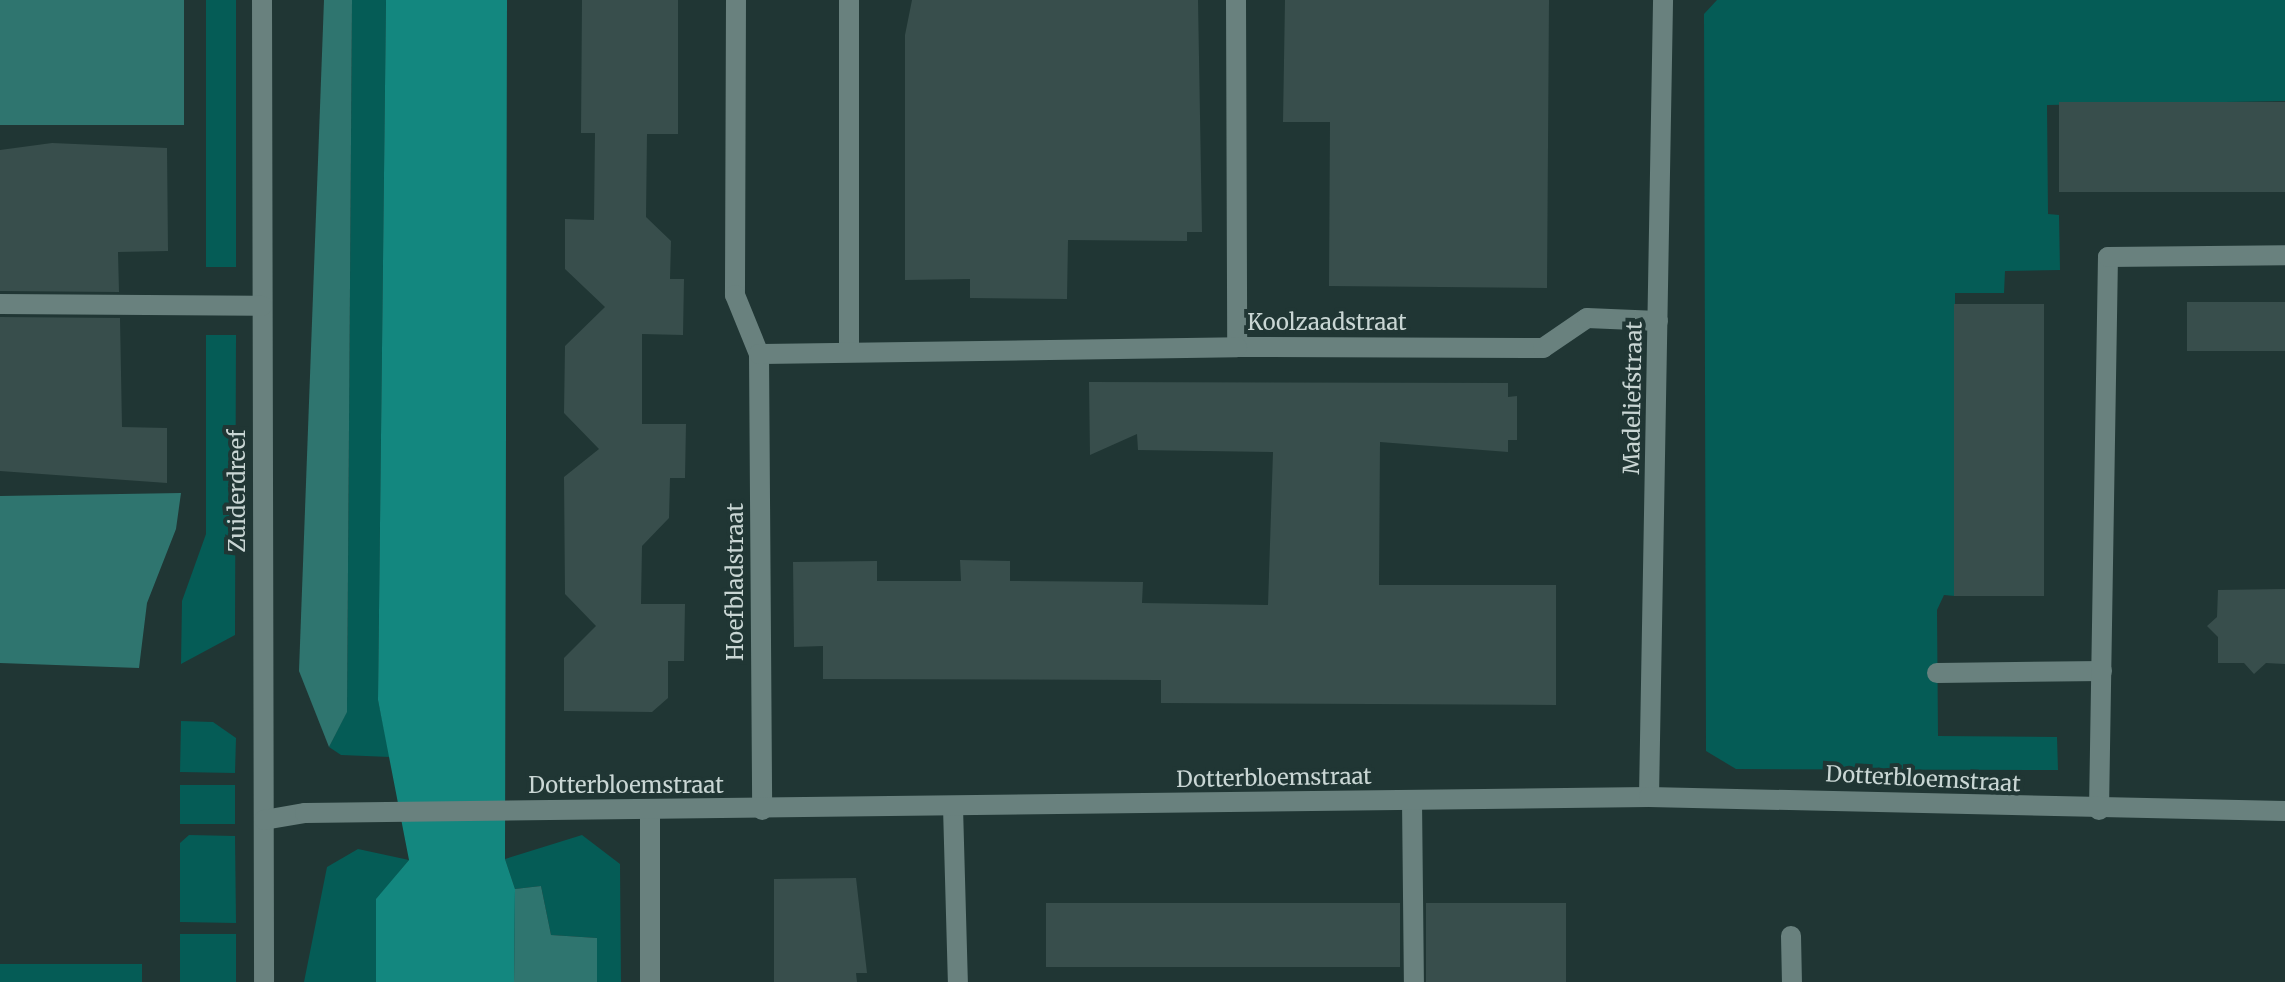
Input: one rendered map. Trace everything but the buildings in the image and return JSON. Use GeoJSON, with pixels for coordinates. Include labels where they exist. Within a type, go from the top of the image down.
{"type":"FeatureCollection","features":[{"type":"Feature","properties":{"kind":"street","name":"Zuiderdreef"},"geometry":{"type":"LineString","coordinates":[[262,0],[264,982]]}},
{"type":"Feature","properties":{"kind":"street","name":"Hoefbladstraat"},"geometry":{"type":"LineString","coordinates":[[736,0],[735,295],[759,354],[762,810]]}},
{"type":"Feature","properties":{"kind":"street"},"geometry":{"type":"LineString","coordinates":[[849,0],[849,352]]}},
{"type":"Feature","properties":{"kind":"street","name":"Koolzaadstraat"},"geometry":{"type":"LineString","coordinates":[[1236,0],[1237,347],[1543,348],[1587,318],[1658,321]]}},
{"type":"Feature","properties":{"kind":"street","name":"Madeliefstraat"},"geometry":{"type":"LineString","coordinates":[[1649,797],[1663,0]]}},
{"type":"Feature","properties":{"kind":"street"},"geometry":{"type":"LineString","coordinates":[[2099,810],[2108,257],[2285,255]]}},
{"type":"Feature","properties":{"kind":"street"},"geometry":{"type":"LineString","coordinates":[[0,304],[262,306]]}},
{"type":"Feature","properties":{"kind":"street"},"geometry":{"type":"LineString","coordinates":[[759,354],[1237,347]]}},
{"type":"Feature","properties":{"kind":"street"},"geometry":{"type":"LineString","coordinates":[[1937,673],[2102,671]]}},
{"type":"Feature","properties":{"kind":"street","name":"Dotterbloemstraat"},"geometry":{"type":"LineString","coordinates":[[264,820],[539,810],[762,810],[1649,797],[2099,810],[2285,811]]}},
{"type":"Feature","properties":{"kind":"street"},"geometry":{"type":"LineString","coordinates":[[1412,800],[1414,982]]}},
{"type":"Feature","properties":{"kind":"street"},"geometry":{"type":"LineString","coordinates":[[953,807],[958,982]]}},
{"type":"Feature","properties":{"kind":"street"},"geometry":{"type":"LineString","coordinates":[[650,810],[650,982]]}},
{"type":"Feature","properties":{"kind":"street"},"geometry":{"type":"LineString","coordinates":[[1791,936],[1792,982]]}},
{"type":"Feature","properties":{"kind":"shaded area"},"geometry":{"type":"Polygon","coordinates":[[[0,0],[184,0],[184,125],[0,125],[0,0]]]}},
{"type":"Feature","properties":{"kind":"shaded area"},"geometry":{"type":"Polygon","coordinates":[[[206,0],[236,0],[236,267],[206,267],[206,0]]]}},
{"type":"Feature","properties":{"kind":"shaded area"},"geometry":{"type":"Polygon","coordinates":[[[324,0],[352,0],[347,712],[329,747],[299,671],[324,0]]]}},
{"type":"Feature","properties":{"kind":"shaded area"},"geometry":{"type":"Polygon","coordinates":[[[352,0],[386,0],[378,700],[390,757],[341,755],[329,747],[347,711],[352,0]]]}},
{"type":"Feature","properties":{"kind":"shaded area"},"geometry":{"type":"Polygon","coordinates":[[[386,0],[507,0],[505,859],[515,889],[514,982],[376,982],[376,899],[409,860],[378,700],[386,0]]]}},
{"type":"Feature","properties":{"kind":"shaded area"},"geometry":{"type":"Polygon","coordinates":[[[1717,0],[2285,0],[2285,101],[2047,105],[2048,214],[2059,215],[2060,270],[2005,271],[2004,293],[1955,293],[1955,596],[1944,595],[1937,610],[1938,736],[2057,737],[2058,770],[1736,769],[1706,751],[1704,14],[1717,0]]]}},
{"type":"Feature","properties":{"kind":"shaded area"},"geometry":{"type":"Polygon","coordinates":[[[206,335],[236,335],[235,635],[181,664],[182,601],[206,534],[206,335]]]}},
{"type":"Feature","properties":{"kind":"shaded area"},"geometry":{"type":"Polygon","coordinates":[[[181,493],[176,529],[147,603],[139,668],[0,663],[0,496],[181,493]]]}},
{"type":"Feature","properties":{"kind":"shaded area"},"geometry":{"type":"Polygon","coordinates":[[[181,721],[213,722],[236,738],[235,773],[180,772],[181,721]]]}},
{"type":"Feature","properties":{"kind":"shaded area"},"geometry":{"type":"Polygon","coordinates":[[[180,785],[235,785],[235,824],[180,824],[180,785]]]}},
{"type":"Feature","properties":{"kind":"shaded area"},"geometry":{"type":"Polygon","coordinates":[[[189,835],[235,836],[236,923],[180,922],[180,843],[189,835]]]}},
{"type":"Feature","properties":{"kind":"shaded area"},"geometry":{"type":"Polygon","coordinates":[[[582,835],[620,864],[621,982],[597,982],[597,938],[551,935],[541,886],[515,889],[505,859],[582,835]]]}},
{"type":"Feature","properties":{"kind":"shaded area"},"geometry":{"type":"Polygon","coordinates":[[[358,849],[409,860],[376,900],[376,982],[304,982],[327,867],[358,849]]]}},
{"type":"Feature","properties":{"kind":"shaded area"},"geometry":{"type":"Polygon","coordinates":[[[541,886],[551,935],[597,938],[597,982],[514,982],[515,889],[541,886]]]}},
{"type":"Feature","properties":{"kind":"shaded area"},"geometry":{"type":"Polygon","coordinates":[[[180,934],[236,934],[236,982],[180,982],[180,934]]]}},
{"type":"Feature","properties":{"kind":"shaded area"},"geometry":{"type":"Polygon","coordinates":[[[0,964],[142,964],[142,982],[0,982],[0,964]]]}}]}
